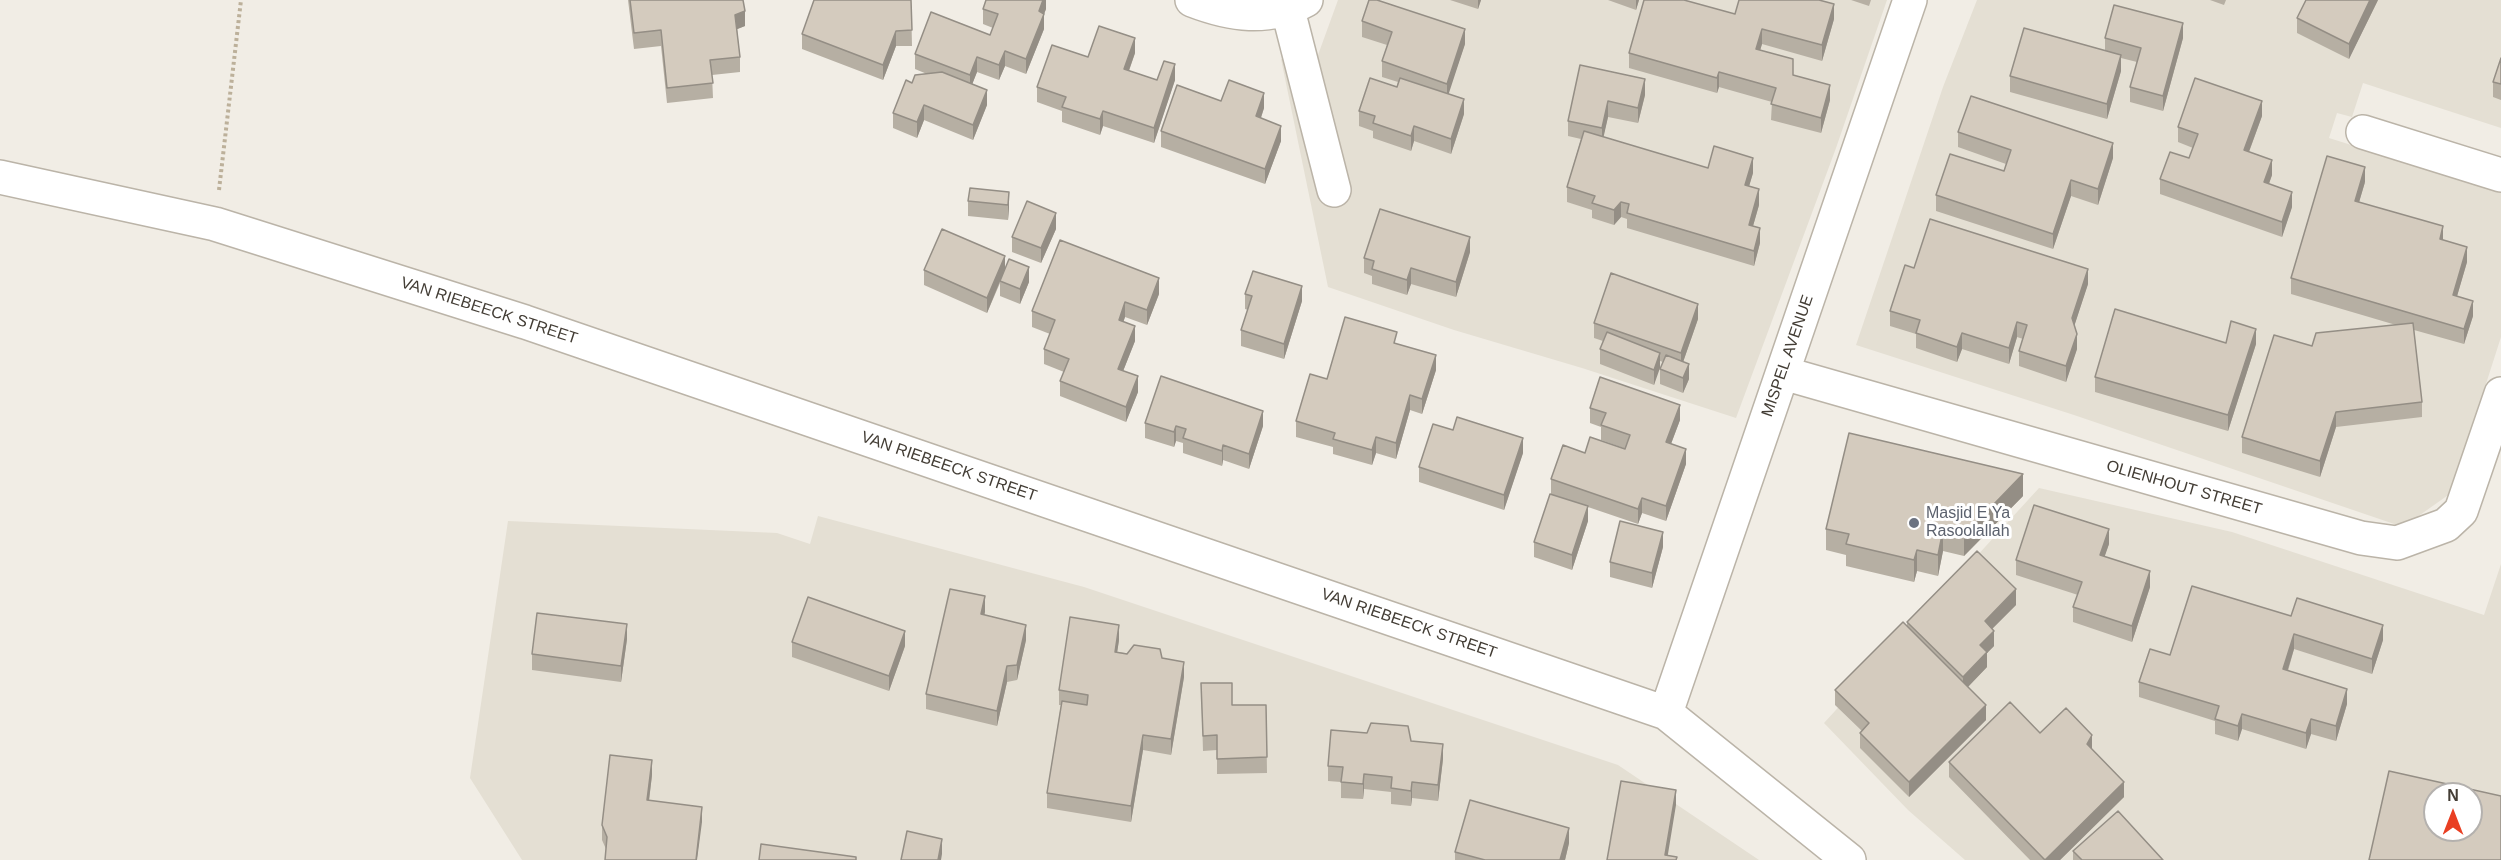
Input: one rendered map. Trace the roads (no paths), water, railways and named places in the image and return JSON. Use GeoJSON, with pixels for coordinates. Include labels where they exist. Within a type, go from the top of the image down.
{"type":"FeatureCollection","features":[{"type":"Feature","properties":{"kind":"street"},"geometry":{"type":"LineString","coordinates":[[1192,0],[1215,9],[1252,15],[1297,5],[1334,190]]}},
{"type":"Feature","properties":{"kind":"street","name":"MISPEL AVENUE"},"geometry":{"type":"LineString","coordinates":[[1666,713],[1910,0]]}},
{"type":"Feature","properties":{"kind":"street"},"geometry":{"type":"LineString","coordinates":[[2363,132],[2501,175]]}},
{"type":"Feature","properties":{"kind":"street","name":"VAN RIEBEECK STREET"},"geometry":{"type":"LineString","coordinates":[[0,177],[215,224],[525,322],[1666,713],[1849,860]]}},
{"type":"Feature","properties":{"kind":"street","name":"OLIENHOUT STREET"},"geometry":{"type":"LineString","coordinates":[[1783,373],[2361,538],[2397,543],[2446,525],[2461,511],[2501,394]]}},
{"type":"Feature","properties":{"kind":"place","name":"Masjid E Ya Rasoolallah"},"geometry":{"type":"Point","coordinates":[1914,523]}}]}
